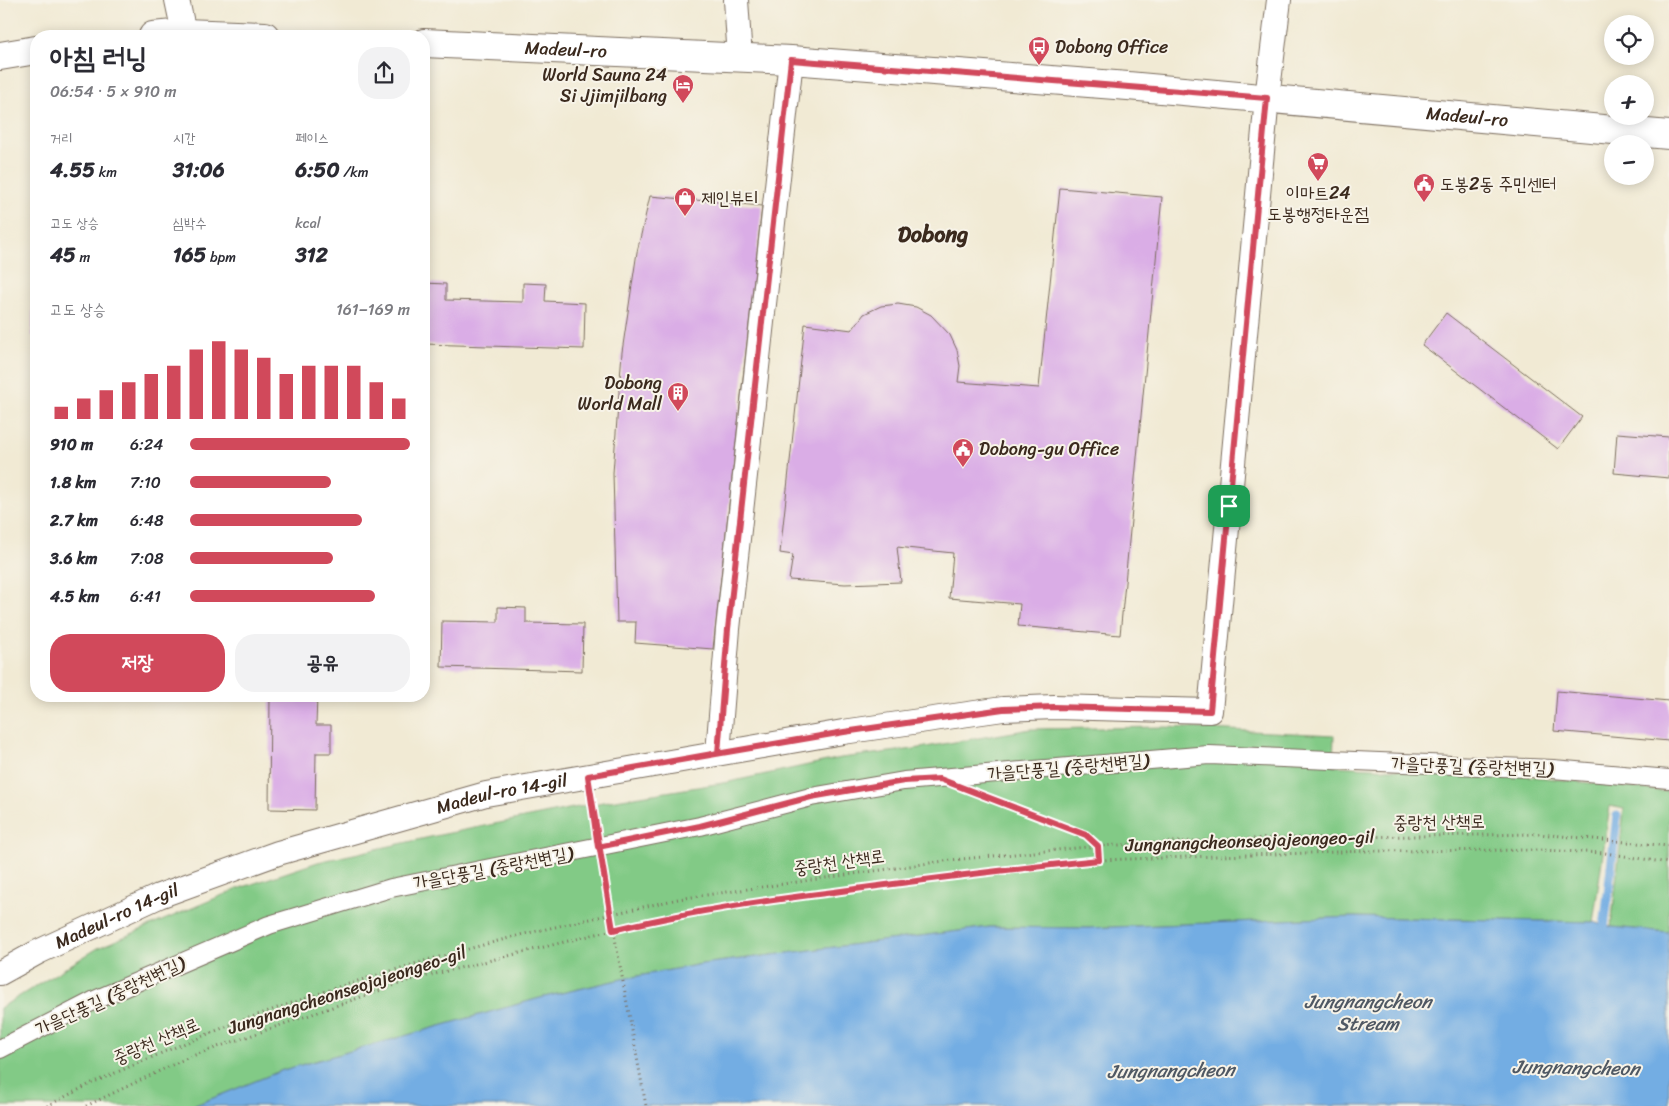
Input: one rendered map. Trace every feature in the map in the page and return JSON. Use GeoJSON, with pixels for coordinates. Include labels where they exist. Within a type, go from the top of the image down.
{"type":"FeatureCollection","features":[{"type":"Feature","properties":{"kind":"street"},"geometry":{"type":"LineString","coordinates":[[177,0],[183,30]]}},
{"type":"Feature","properties":{"kind":"street"},"geometry":{"type":"LineString","coordinates":[[184,30],[188,0]]}},
{"type":"Feature","properties":{"kind":"street"},"geometry":{"type":"LineString","coordinates":[[736,0],[740,58]]}},
{"type":"Feature","properties":{"kind":"street"},"geometry":{"type":"LineString","coordinates":[[1267,98],[1279,0]]}},
{"type":"Feature","properties":{"kind":"street","name":"Madeul-ro"},"geometry":{"type":"LineString","coordinates":[[430,43],[791,60],[1267,98],[1669,135]]}},
{"type":"Feature","properties":{"kind":"street"},"geometry":{"type":"LineString","coordinates":[[0,56],[30,51]]}},
{"type":"Feature","properties":{"kind":"street"},"geometry":{"type":"LineString","coordinates":[[718,753],[729,620],[791,60]]}},
{"type":"Feature","properties":{"kind":"street","name":"Madeul-ro 14-gil"},"geometry":{"type":"LineString","coordinates":[[0,973],[38,952],[158,896],[278,853],[486,794],[718,753],[1003,709],[1054,707],[1210,711],[1267,98]]}},
{"type":"Feature","properties":{"kind":"street","name":"가을단풍길 (중랑천변길)"},"geometry":{"type":"LineString","coordinates":[[0,1049],[95,1000],[269,925],[391,888],[700,826],[811,797],[904,781],[1209,755],[1553,768],[1669,779]]}},
{"type":"Feature","properties":{"kind":"path"},"geometry":{"type":"LineString","coordinates":[[588,776],[598,847],[646,1106]]}},
{"type":"Feature","properties":{"kind":"path"},"geometry":{"type":"LineString","coordinates":[[984,796],[1086,835],[1098,846],[1099,860]]}},
{"type":"Feature","properties":{"kind":"path","name":"중랑천 산책로"},"geometry":{"type":"LineString","coordinates":[[48,1106],[92,1083],[178,1046],[243,1020],[341,986],[431,959],[678,899],[952,860],[1098,846],[1233,839],[1539,834],[1669,846]]}},
{"type":"Feature","properties":{"kind":"path","name":"Jungnangcheonseojajeongeo-gil"},"geometry":{"type":"LineString","coordinates":[[86,1106],[189,1057],[398,984],[677,914],[957,875],[1099,860],[1368,851],[1538,850],[1605,853],[1669,863]]}},
{"type":"Feature","properties":{"kind":"green space"},"geometry":{"type":"Polygon","coordinates":[[[1166,727],[1334,735],[1333,766],[1528,776],[1669,792],[1669,932],[1611,927],[1624,809],[1610,806],[1593,922],[1353,917],[1089,928],[990,927],[702,964],[622,979],[540,998],[283,1070],[193,1106],[0,1106],[0,1008],[98,948],[237,889],[318,862],[603,802],[729,782],[841,758],[914,749],[1031,729],[1166,727]]]}},
{"type":"Feature","properties":{"kind":"water","name":"Jungnangcheon Stream"},"geometry":{"type":"Polygon","coordinates":[[[1353,917],[1593,922],[1611,927],[1669,932],[1669,1106],[193,1106],[283,1070],[540,998],[622,979],[702,964],[990,927],[1089,928],[1353,917]]]}},
{"type":"Feature","properties":{"kind":"building","name":"Dobong-gu Office"},"geometry":{"type":"Polygon","coordinates":[[[1060,188],[1162,197],[1120,635],[1018,626],[1020,604],[949,598],[953,553],[897,547],[901,582],[845,584],[789,580],[793,555],[780,553],[805,324],[852,330],[864,314],[881,306],[898,304],[916,307],[931,315],[950,335],[957,350],[960,366],[958,382],[1039,388],[1060,188]]]}},
{"type":"Feature","properties":{"kind":"building","name":"Dobong World Mall"},"geometry":{"type":"Polygon","coordinates":[[[650,196],[762,206],[713,649],[635,643],[636,622],[617,622],[613,473],[622,352],[637,252],[650,196]]]}},
{"type":"Feature","properties":{"kind":"building"},"geometry":{"type":"Polygon","coordinates":[[[430,283],[446,284],[446,300],[523,302],[523,283],[546,284],[545,301],[585,303],[584,349],[430,344],[430,283]]]}},
{"type":"Feature","properties":{"kind":"building"},"geometry":{"type":"Polygon","coordinates":[[[1446,313],[1582,417],[1558,449],[1422,345],[1446,313]]]}},
{"type":"Feature","properties":{"kind":"building"},"geometry":{"type":"Polygon","coordinates":[[[1617,433],[1669,437],[1669,478],[1614,473],[1617,433]]]}},
{"type":"Feature","properties":{"kind":"building"},"geometry":{"type":"Polygon","coordinates":[[[498,607],[526,608],[526,623],[583,624],[582,671],[441,667],[442,621],[498,622],[498,607]]]}},
{"type":"Feature","properties":{"kind":"building"},"geometry":{"type":"Polygon","coordinates":[[[1557,691],[1669,701],[1669,741],[1554,731],[1557,691]]]}},
{"type":"Feature","properties":{"kind":"building"},"geometry":{"type":"Polygon","coordinates":[[[270,702],[317,702],[316,725],[331,725],[331,753],[316,753],[315,810],[269,809],[270,702]]]}},
{"type":"Feature","properties":{"kind":"waterway"},"geometry":{"type":"LineString","coordinates":[[1603,937],[1617,816]]}},
{"type":"Feature","properties":{"kind":"place","name":"Dobong Office"},"geometry":{"type":"Point","coordinates":[1039,66]}},
{"type":"Feature","properties":{"kind":"place","name":"World Sauna 24 Si Jjimjilbang"},"geometry":{"type":"Point","coordinates":[683,104]}},
{"type":"Feature","properties":{"kind":"place","name":"이마트24 도봉행정타운점"},"geometry":{"type":"Point","coordinates":[1318,182]}},
{"type":"Feature","properties":{"kind":"place","name":"도봉2동 주민센터"},"geometry":{"type":"Point","coordinates":[1424,203]}},
{"type":"Feature","properties":{"kind":"place","name":"제인뷰티"},"geometry":{"type":"Point","coordinates":[685,217]}},
{"type":"Feature","properties":{"kind":"place","name":"Dobong World Mall"},"geometry":{"type":"Point","coordinates":[678,412]}},
{"type":"Feature","properties":{"kind":"place","name":"Dobong-gu Office"},"geometry":{"type":"Point","coordinates":[963,468]}},
{"type":"Feature","properties":{"kind":"district","name":"Dobong"},"geometry":{"type":"Point","coordinates":[933,234]}},
{"type":"Feature","properties":{"kind":"route"},"geometry":{"type":"LineString","coordinates":[[1229,506],[1210,711],[1054,707],[1003,709],[844,732],[588,776],[598,847],[613,930],[677,914],[815,894],[957,875],[1099,860],[1098,846],[1086,835],[940,779],[904,781],[811,797],[700,826],[598,847],[588,776],[718,753],[728,629],[791,60],[1267,98],[1229,506]]}},
{"type":"Feature","properties":{"kind":"water label","name":"Jungnangcheon"},"geometry":{"type":"Point","coordinates":[1576,1067]}},
{"type":"Feature","properties":{"kind":"water label","name":"Jungnangcheon"},"geometry":{"type":"Point","coordinates":[1171,1070]}}]}
